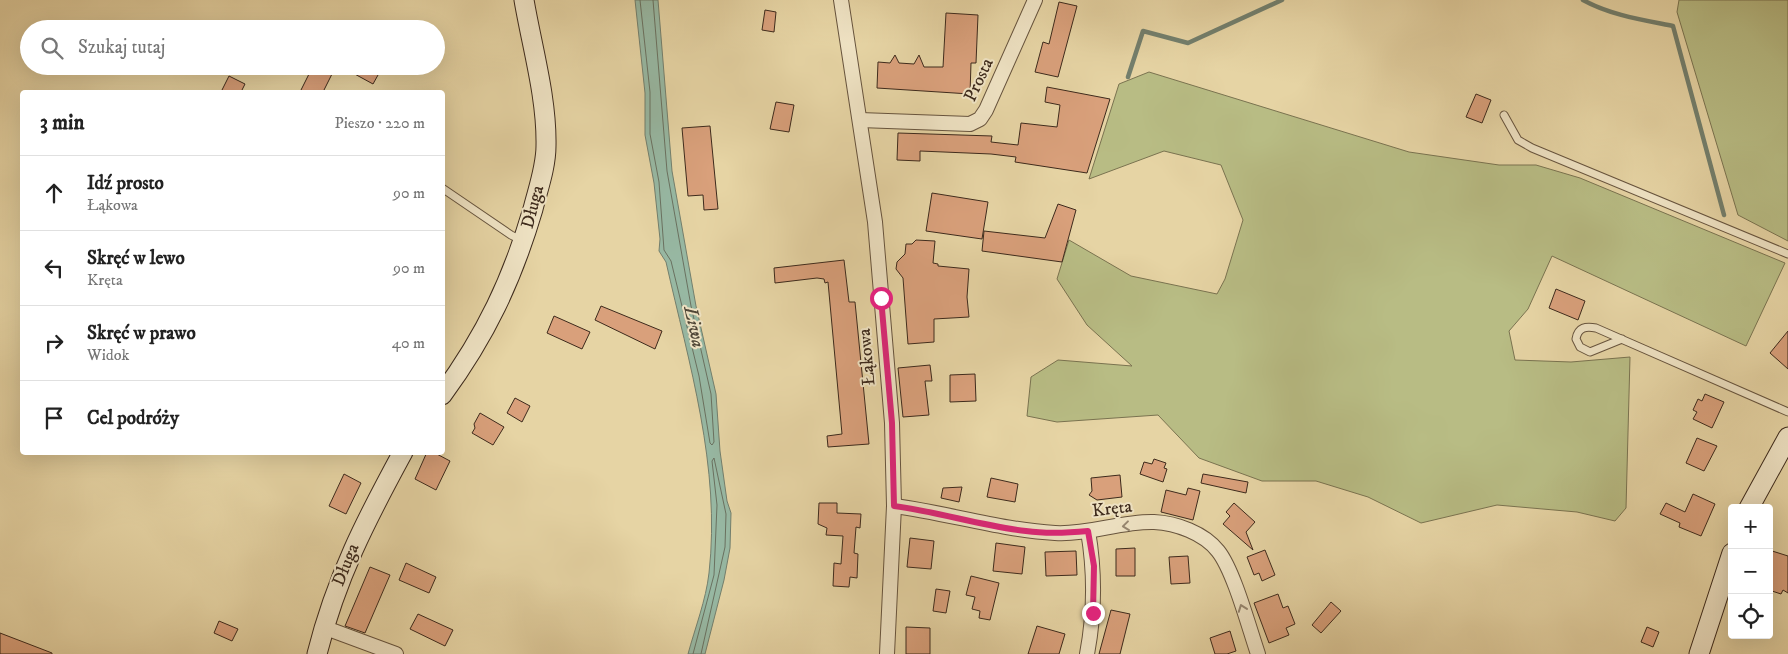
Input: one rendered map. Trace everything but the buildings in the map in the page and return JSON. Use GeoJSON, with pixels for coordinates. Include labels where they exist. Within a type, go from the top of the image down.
{"type":"FeatureCollection","features":[{"type":"Feature","properties":{"kind":"street","name":"Długa"},"geometry":{"type":"LineString","coordinates":[[445,391],[468,360],[500,301],[523,241],[537,194],[546,149],[544,112],[524,0]]}},
{"type":"Feature","properties":{"kind":"street","name":"Łąkowa"},"geometry":{"type":"LineString","coordinates":[[841,0],[875,222],[892,423],[894,506],[887,654]]}},
{"type":"Feature","properties":{"kind":"street","name":"Prosta"},"geometry":{"type":"LineString","coordinates":[[860,120],[970,124],[980,119],[986,110],[1035,0]]}},
{"type":"Feature","properties":{"kind":"street"},"geometry":{"type":"LineString","coordinates":[[1752,504],[1781,459],[1788,437]]}},
{"type":"Feature","properties":{"kind":"street","name":"Długa"},"geometry":{"type":"LineString","coordinates":[[317,654],[323,627],[345,565],[401,455]]}},
{"type":"Feature","properties":{"kind":"street","name":"Kręta"},"geometry":{"type":"LineString","coordinates":[[894,506],[924,510],[1026,531],[1058,533],[1088,531],[1153,522],[1180,527],[1201,536],[1218,551],[1228,569],[1258,654]]}},
{"type":"Feature","properties":{"kind":"street"},"geometry":{"type":"LineString","coordinates":[[1087,654],[1094,590],[1094,566],[1088,531]]}},
{"type":"Feature","properties":{"kind":"street"},"geometry":{"type":"LineString","coordinates":[[1700,654],[1728,566]]}},
{"type":"Feature","properties":{"kind":"street"},"geometry":{"type":"LineString","coordinates":[[323,627],[396,654]]}},
{"type":"Feature","properties":{"kind":"lane"},"geometry":{"type":"LineString","coordinates":[[1504,115],[1518,140],[1532,148],[1788,254]]}},
{"type":"Feature","properties":{"kind":"lane"},"geometry":{"type":"LineString","coordinates":[[445,190],[511,235],[523,241]]}},
{"type":"Feature","properties":{"kind":"lane"},"geometry":{"type":"LineString","coordinates":[[1622,340],[1590,352],[1580,347],[1576,339],[1581,328],[1590,326],[1788,412]]}},
{"type":"Feature","properties":{"kind":"green space"},"geometry":{"type":"Polygon","coordinates":[[[1679,0],[1788,0],[1788,241],[1738,215],[1677,12],[1679,0]]]}},
{"type":"Feature","properties":{"kind":"green space"},"geometry":{"type":"Polygon","coordinates":[[[1149,72],[1409,152],[1499,165],[1536,165],[1580,178],[1785,263],[1746,346],[1552,256],[1528,309],[1509,331],[1515,360],[1571,362],[1630,357],[1626,508],[1615,521],[1577,512],[1497,505],[1421,523],[1368,497],[1316,481],[1262,481],[1199,458],[1158,415],[1057,422],[1027,416],[1031,377],[1058,360],[1132,366],[1087,325],[1057,279],[1069,240],[1131,276],[1217,294],[1225,279],[1243,220],[1221,165],[1164,151],[1089,179],[1119,84],[1149,72]]]}},
{"type":"Feature","properties":{"kind":"water","name":"Liwa"},"geometry":{"type":"Polygon","coordinates":[[[635,0],[658,0],[672,171],[696,306],[716,394],[720,451],[727,501],[731,513],[730,548],[724,580],[705,654],[688,654],[703,604],[709,573],[712,533],[707,455],[693,377],[666,262],[659,251],[660,239],[654,183],[645,135],[645,93],[635,0]]]}},
{"type":"Feature","properties":{"kind":"waterway"},"geometry":{"type":"LineString","coordinates":[[1128,77],[1143,31],[1188,43],[1282,0]]}},
{"type":"Feature","properties":{"kind":"waterway"},"geometry":{"type":"LineString","coordinates":[[1583,0],[1604,10],[1673,26],[1724,215]]}},
{"type":"Feature","properties":{"kind":"route"},"geometry":{"type":"LineString","coordinates":[[881,298],[892,423],[894,506],[924,510],[1026,531],[1058,533],[1088,531],[1094,566],[1093,613]]}}]}
